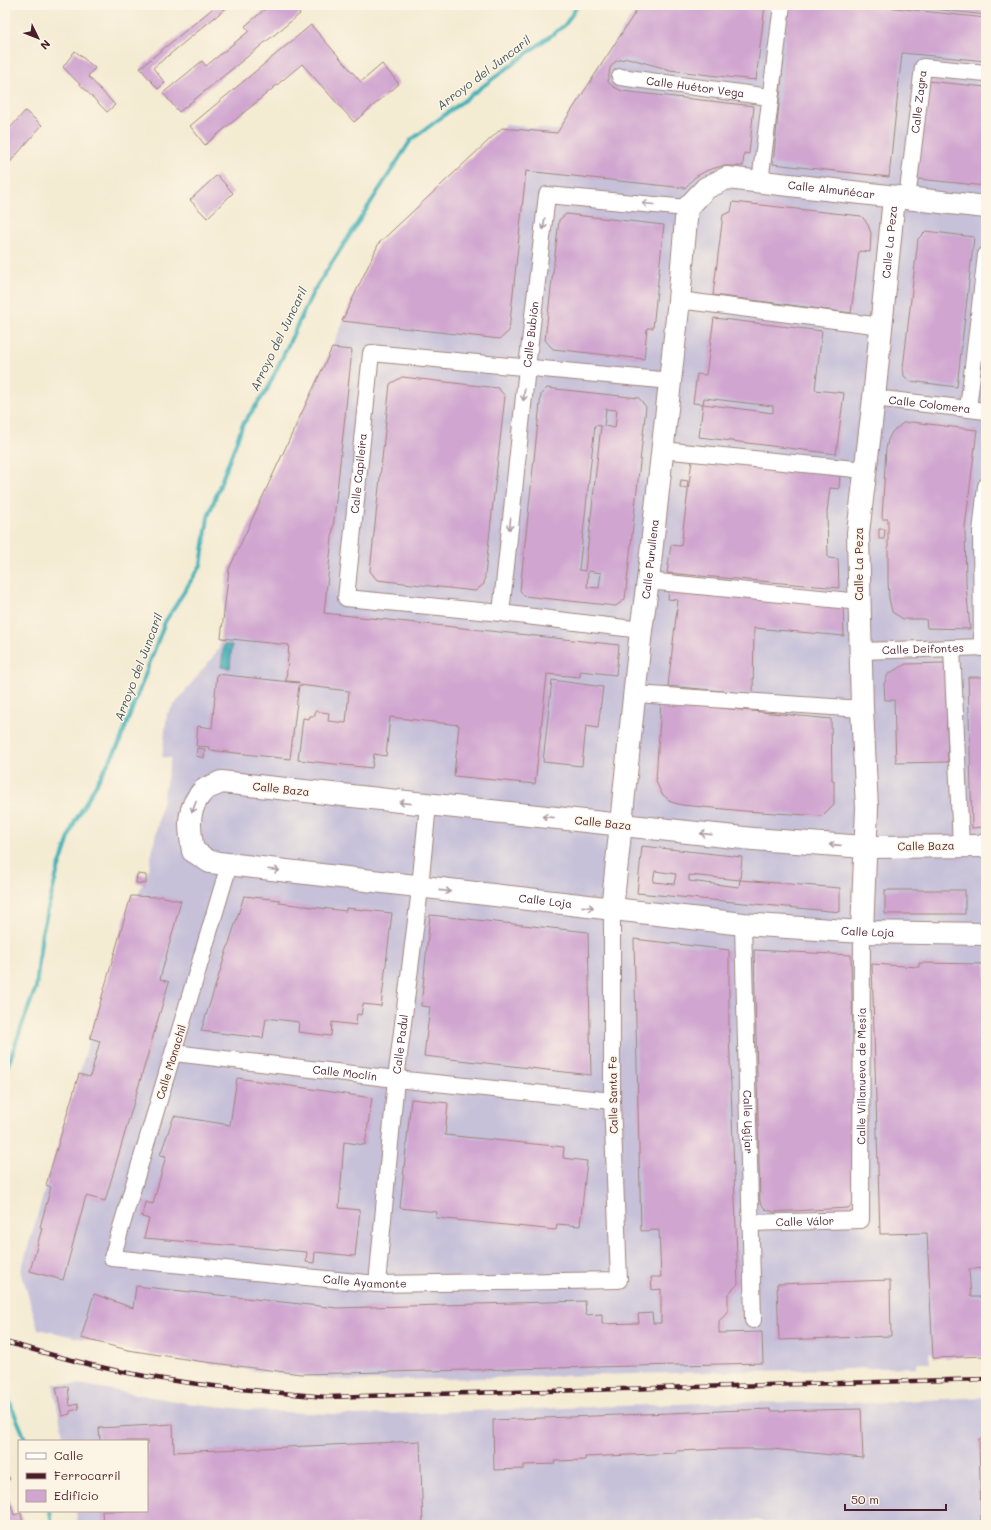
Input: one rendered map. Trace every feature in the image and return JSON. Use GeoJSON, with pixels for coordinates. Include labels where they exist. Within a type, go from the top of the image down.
{"type":"FeatureCollection","features":[{"type":"Feature","properties":{"kind":"street"},"geometry":{"type":"LineString","coordinates":[[760,182],[782,5]]}},
{"type":"Feature","properties":{"kind":"street","name":"Calle Zagra"},"geometry":{"type":"LineString","coordinates":[[900,198],[923,67],[986,74]]}},
{"type":"Feature","properties":{"kind":"street","name":"Calle Huétor Vega"},"geometry":{"type":"LineString","coordinates":[[620,77],[770,97]]}},
{"type":"Feature","properties":{"kind":"street","name":"Calle Almuñécar"},"geometry":{"type":"LineString","coordinates":[[687,208],[706,188],[727,178],[986,207]]}},
{"type":"Feature","properties":{"kind":"street","name":"Calle Bubión"},"geometry":{"type":"LineString","coordinates":[[500,613],[526,368],[547,196],[687,208]]}},
{"type":"Feature","properties":{"kind":"street","name":"Calle La Peza"},"geometry":{"type":"LineString","coordinates":[[862,932],[867,808],[862,709],[858,533],[881,326],[900,198]]}},
{"type":"Feature","properties":{"kind":"street","name":"Calle Purullena"},"geometry":{"type":"LineString","coordinates":[[612,910],[641,630],[671,381],[687,208]]}},
{"type":"Feature","properties":{"kind":"street"},"geometry":{"type":"LineString","coordinates":[[968,409],[986,255]]}},
{"type":"Feature","properties":{"kind":"street"},"geometry":{"type":"LineString","coordinates":[[679,300],[881,326]]}},
{"type":"Feature","properties":{"kind":"street","name":"Calle Capileira"},"geometry":{"type":"LineString","coordinates":[[641,630],[500,613],[346,598],[371,353],[671,381]]}},
{"type":"Feature","properties":{"kind":"street","name":"Calle Colomera"},"geometry":{"type":"LineString","coordinates":[[874,398],[986,411]]}},
{"type":"Feature","properties":{"kind":"street"},"geometry":{"type":"LineString","coordinates":[[662,450],[865,470]]}},
{"type":"Feature","properties":{"kind":"street"},"geometry":{"type":"LineString","coordinates":[[984,647],[980,532],[986,486]]}},
{"type":"Feature","properties":{"kind":"street"},"geometry":{"type":"LineString","coordinates":[[648,581],[860,602]]}},
{"type":"Feature","properties":{"kind":"street","name":"Calle Deifontes"},"geometry":{"type":"LineString","coordinates":[[861,651],[984,647]]}},
{"type":"Feature","properties":{"kind":"street"},"geometry":{"type":"LineString","coordinates":[[952,648],[962,846]]}},
{"type":"Feature","properties":{"kind":"street"},"geometry":{"type":"LineString","coordinates":[[635,694],[862,709]]}},
{"type":"Feature","properties":{"kind":"street","name":"Calle Baza"},"geometry":{"type":"LineString","coordinates":[[221,782],[753,839],[865,847],[986,846]]}},
{"type":"Feature","properties":{"kind":"street","name":"Calle Loja"},"geometry":{"type":"LineString","coordinates":[[221,782],[204,789],[193,805],[189,826],[194,850],[210,862],[420,888],[743,924],[862,932],[986,934]]}},
{"type":"Feature","properties":{"kind":"street","name":"Calle Padul"},"geometry":{"type":"LineString","coordinates":[[377,1284],[396,1079],[420,888],[428,805]]}},
{"type":"Feature","properties":{"kind":"street","name":"Calle Monachil"},"geometry":{"type":"LineString","coordinates":[[112,1258],[229,865]]}},
{"type":"Feature","properties":{"kind":"street","name":"Calle Santa Fe"},"geometry":{"type":"LineString","coordinates":[[612,910],[612,1101],[619,1280]]}},
{"type":"Feature","properties":{"kind":"street","name":"Calle Ugíjar"},"geometry":{"type":"LineString","coordinates":[[743,924],[753,1320]]}},
{"type":"Feature","properties":{"kind":"street","name":"Calle Villanueva de Mesía"},"geometry":{"type":"LineString","coordinates":[[861,1220],[862,932]]}},
{"type":"Feature","properties":{"kind":"street","name":"Calle Moclín"},"geometry":{"type":"LineString","coordinates":[[174,1053],[396,1079],[612,1101]]}},
{"type":"Feature","properties":{"kind":"street","name":"Calle Válor"},"geometry":{"type":"LineString","coordinates":[[750,1223],[861,1220]]}},
{"type":"Feature","properties":{"kind":"street","name":"Calle Ayamonte"},"geometry":{"type":"LineString","coordinates":[[112,1258],[377,1284],[619,1280]]}},
{"type":"Feature","properties":{"kind":"shaded area"},"geometry":{"type":"Polygon","coordinates":[[[638,5],[986,5],[986,1351],[929,1353],[930,1363],[917,1363],[917,1367],[357,1381],[261,1372],[161,1356],[38,1329],[21,1271],[116,949],[149,868],[171,758],[162,757],[167,714],[219,649],[227,574],[379,245],[506,125],[558,130],[638,5]]]}},
{"type":"Feature","properties":{"kind":"shaded area"},"geometry":{"type":"Polygon","coordinates":[[[53,1384],[78,1384],[187,1403],[263,1411],[356,1415],[732,1402],[864,1403],[986,1397],[986,1525],[786,1525],[756,1520],[692,1525],[78,1525],[76,1512],[148,1512],[148,1440],[64,1440],[53,1384]]]}},
{"type":"Feature","properties":{"kind":"water"},"geometry":{"type":"Polygon","coordinates":[[[224,645],[232,645],[230,668],[221,667],[224,645]]]}},
{"type":"Feature","properties":{"kind":"building"},"geometry":{"type":"Polygon","coordinates":[[[217,5],[230,5],[153,68],[165,83],[158,89],[140,68],[217,5]]]}},
{"type":"Feature","properties":{"kind":"building"},"geometry":{"type":"Polygon","coordinates":[[[270,5],[293,5],[300,14],[179,112],[163,93],[202,61],[206,66],[249,31],[245,26],[270,5]]]}},
{"type":"Feature","properties":{"kind":"building"},"geometry":{"type":"Polygon","coordinates":[[[640,5],[765,5],[756,80],[670,70],[628,58],[616,61],[610,68],[608,82],[622,91],[754,106],[749,154],[744,153],[743,166],[722,166],[708,170],[695,177],[685,188],[526,171],[509,331],[500,339],[342,321],[379,243],[502,128],[557,133],[640,5]]]}},
{"type":"Feature","properties":{"kind":"building"},"geometry":{"type":"Polygon","coordinates":[[[789,5],[869,5],[986,18],[986,61],[902,53],[889,177],[773,164],[789,5]]]}},
{"type":"Feature","properties":{"kind":"building"},"geometry":{"type":"Polygon","coordinates":[[[986,5],[986,15],[907,6],[986,5]]]}},
{"type":"Feature","properties":{"kind":"building"},"geometry":{"type":"Polygon","coordinates":[[[311,25],[361,82],[382,64],[399,84],[354,122],[302,64],[205,145],[190,126],[311,25]]]}},
{"type":"Feature","properties":{"kind":"building"},"geometry":{"type":"Polygon","coordinates":[[[75,51],[95,68],[88,76],[115,105],[107,112],[63,67],[75,51]]]}},
{"type":"Feature","properties":{"kind":"building"},"geometry":{"type":"Polygon","coordinates":[[[927,81],[986,87],[986,186],[918,179],[927,81]]]}},
{"type":"Feature","properties":{"kind":"building"},"geometry":{"type":"Polygon","coordinates":[[[25,111],[42,125],[5,168],[5,134],[25,111]]]}},
{"type":"Feature","properties":{"kind":"building"},"geometry":{"type":"Polygon","coordinates":[[[217,175],[233,193],[207,218],[190,200],[217,175]]]}},
{"type":"Feature","properties":{"kind":"building"},"geometry":{"type":"Polygon","coordinates":[[[733,202],[861,216],[868,225],[871,233],[870,252],[859,251],[851,313],[713,295],[723,215],[731,212],[733,202]]]}},
{"type":"Feature","properties":{"kind":"building"},"geometry":{"type":"Polygon","coordinates":[[[566,214],[664,225],[653,328],[647,328],[644,359],[553,349],[545,340],[559,220],[566,214]]]}},
{"type":"Feature","properties":{"kind":"building"},"geometry":{"type":"Polygon","coordinates":[[[926,231],[974,237],[957,387],[910,381],[904,376],[903,368],[918,239],[926,231]]]}},
{"type":"Feature","properties":{"kind":"building"},"geometry":{"type":"Polygon","coordinates":[[[986,298],[986,379],[976,378],[986,298]]]}},
{"type":"Feature","properties":{"kind":"building"},"geometry":{"type":"Polygon","coordinates":[[[714,318],[822,331],[815,390],[844,393],[836,454],[699,437],[703,404],[693,403],[697,374],[706,375],[714,318]],[[704,398],[703,404],[773,413],[773,406],[704,398]]]}},
{"type":"Feature","properties":{"kind":"building"},"geometry":{"type":"Polygon","coordinates":[[[332,348],[352,350],[324,613],[619,645],[616,675],[580,671],[580,677],[547,674],[535,784],[454,776],[459,725],[390,717],[386,756],[374,754],[372,768],[298,760],[303,718],[309,719],[310,716],[315,716],[315,711],[329,713],[328,721],[346,723],[349,691],[299,685],[290,759],[209,750],[209,747],[196,746],[198,726],[212,728],[217,674],[299,683],[286,681],[289,645],[221,638],[229,569],[332,348]]]}},
{"type":"Feature","properties":{"kind":"building"},"geometry":{"type":"Polygon","coordinates":[[[402,377],[498,388],[505,396],[484,584],[475,591],[377,580],[370,571],[390,384],[402,377]]]}},
{"type":"Feature","properties":{"kind":"building"},"geometry":{"type":"Polygon","coordinates":[[[547,388],[639,398],[646,407],[625,599],[616,606],[524,596],[520,590],[541,394],[547,388]],[[606,409],[604,426],[615,428],[617,410],[606,409]],[[595,425],[579,570],[585,571],[601,426],[595,425]],[[588,571],[587,587],[599,588],[601,573],[588,571]]]}},
{"type":"Feature","properties":{"kind":"building"},"geometry":{"type":"Polygon","coordinates":[[[912,422],[977,430],[965,527],[966,584],[970,629],[927,628],[926,619],[903,619],[892,612],[889,598],[888,580],[888,519],[882,519],[886,449],[892,432],[903,423],[912,422]]]}},
{"type":"Feature","properties":{"kind":"building"},"geometry":{"type":"Polygon","coordinates":[[[692,460],[840,476],[839,489],[830,488],[827,512],[828,558],[838,559],[839,588],[667,573],[671,545],[681,546],[692,460]]]}},
{"type":"Feature","properties":{"kind":"building"},"geometry":{"type":"Polygon","coordinates":[[[681,480],[688,481],[687,488],[680,487],[681,480]]]}},
{"type":"Feature","properties":{"kind":"building"},"geometry":{"type":"Polygon","coordinates":[[[879,529],[885,529],[884,539],[879,539],[879,529]]]}},
{"type":"Feature","properties":{"kind":"building"},"geometry":{"type":"Polygon","coordinates":[[[669,588],[843,602],[844,636],[754,628],[753,694],[668,686],[678,600],[668,599],[669,588]]]}},
{"type":"Feature","properties":{"kind":"building"},"geometry":{"type":"Polygon","coordinates":[[[945,663],[948,762],[896,763],[894,700],[885,700],[884,684],[888,674],[906,664],[945,663]]]}},
{"type":"Feature","properties":{"kind":"building"},"geometry":{"type":"Polygon","coordinates":[[[968,677],[986,677],[986,827],[972,828],[968,677]]]}},
{"type":"Feature","properties":{"kind":"building"},"geometry":{"type":"Polygon","coordinates":[[[552,680],[603,687],[598,728],[586,726],[582,766],[543,762],[552,680]]]}},
{"type":"Feature","properties":{"kind":"building"},"geometry":{"type":"Polygon","coordinates":[[[661,702],[831,719],[834,804],[822,816],[745,811],[682,805],[671,802],[661,793],[656,781],[661,702]]]}},
{"type":"Feature","properties":{"kind":"building"},"geometry":{"type":"Polygon","coordinates":[[[197,748],[205,749],[204,758],[196,756],[197,748]]]}},
{"type":"Feature","properties":{"kind":"building"},"geometry":{"type":"Polygon","coordinates":[[[642,846],[742,857],[740,880],[840,888],[840,912],[637,893],[642,846]],[[655,871],[653,882],[674,884],[676,874],[655,871]],[[689,875],[689,881],[739,887],[740,880],[689,875]]]}},
{"type":"Feature","properties":{"kind":"building"},"geometry":{"type":"Polygon","coordinates":[[[137,874],[146,875],[146,884],[136,883],[137,874]]]}},
{"type":"Feature","properties":{"kind":"building"},"geometry":{"type":"Polygon","coordinates":[[[885,890],[965,890],[965,914],[885,914],[885,890]]]}},
{"type":"Feature","properties":{"kind":"building"},"geometry":{"type":"Polygon","coordinates":[[[131,896],[160,896],[181,901],[160,979],[169,982],[105,1201],[86,1196],[63,1280],[30,1271],[42,1228],[40,1227],[51,1187],[46,1185],[79,1074],[90,1077],[100,1041],[90,1038],[131,896]]]}},
{"type":"Feature","properties":{"kind":"building"},"geometry":{"type":"Polygon","coordinates":[[[244,896],[280,900],[279,903],[346,911],[346,908],[392,913],[381,1006],[363,1004],[361,1015],[357,1014],[356,1025],[332,1022],[331,1036],[298,1032],[299,1022],[266,1018],[263,1038],[201,1031],[244,896]]]}},
{"type":"Feature","properties":{"kind":"building"},"geometry":{"type":"Polygon","coordinates":[[[430,915],[588,932],[591,1075],[424,1056],[430,1007],[421,1006],[430,915]]]}},
{"type":"Feature","properties":{"kind":"building"},"geometry":{"type":"Polygon","coordinates":[[[634,939],[729,950],[729,1031],[738,1284],[728,1294],[728,1312],[719,1321],[719,1333],[762,1332],[763,1363],[301,1374],[198,1361],[128,1350],[81,1338],[94,1294],[133,1308],[136,1286],[337,1308],[585,1301],[586,1315],[602,1314],[602,1324],[639,1323],[638,1314],[652,1313],[653,1323],[661,1323],[661,1289],[652,1290],[651,1277],[661,1277],[659,1230],[641,1231],[634,939]]]}},
{"type":"Feature","properties":{"kind":"building"},"geometry":{"type":"Polygon","coordinates":[[[754,950],[851,955],[857,1195],[854,1204],[848,1208],[774,1212],[765,1209],[760,1202],[754,950]]]}},
{"type":"Feature","properties":{"kind":"building"},"geometry":{"type":"Polygon","coordinates":[[[919,963],[986,964],[986,1268],[969,1269],[971,1297],[986,1297],[986,1356],[933,1358],[927,1233],[880,1234],[872,964],[919,967],[919,963]]]}},
{"type":"Feature","properties":{"kind":"building"},"geometry":{"type":"Polygon","coordinates":[[[237,1078],[372,1098],[365,1145],[344,1142],[339,1208],[360,1210],[355,1256],[315,1252],[314,1263],[306,1262],[307,1252],[144,1238],[149,1219],[142,1217],[145,1202],[153,1204],[166,1156],[160,1155],[174,1116],[230,1125],[237,1078]]]}},
{"type":"Feature","properties":{"kind":"building"},"geometry":{"type":"Polygon","coordinates":[[[411,1099],[448,1103],[445,1135],[564,1147],[563,1158],[587,1161],[580,1226],[557,1224],[556,1230],[436,1218],[437,1212],[400,1208],[411,1099]]]}},
{"type":"Feature","properties":{"kind":"building"},"geometry":{"type":"Polygon","coordinates":[[[890,1280],[891,1336],[779,1340],[777,1284],[890,1280]]]}},
{"type":"Feature","properties":{"kind":"building"},"geometry":{"type":"Polygon","coordinates":[[[56,1387],[68,1387],[70,1406],[78,1404],[79,1409],[70,1411],[70,1414],[62,1416],[56,1387]]]}},
{"type":"Feature","properties":{"kind":"building"},"geometry":{"type":"Polygon","coordinates":[[[770,1409],[771,1411],[861,1409],[863,1458],[772,1449],[727,1449],[585,1457],[585,1460],[554,1461],[555,1464],[524,1465],[524,1469],[494,1470],[493,1420],[770,1409]]]}},
{"type":"Feature","properties":{"kind":"building"},"geometry":{"type":"Polygon","coordinates":[[[173,1424],[174,1452],[420,1441],[423,1525],[103,1525],[102,1512],[148,1512],[148,1440],[100,1440],[99,1428],[173,1424]]]}},
{"type":"Feature","properties":{"kind":"building"},"geometry":{"type":"Polygon","coordinates":[[[986,1438],[986,1521],[981,1522],[979,1439],[986,1438]]]}},
{"type":"Feature","properties":{"kind":"building"},"geometry":{"type":"Polygon","coordinates":[[[5,1471],[10,1479],[5,1481],[5,1471]]]}},
{"type":"Feature","properties":{"kind":"building"},"geometry":{"type":"Polygon","coordinates":[[[5,1485],[14,1515],[21,1513],[23,1525],[5,1525],[5,1485]]]}},
{"type":"Feature","properties":{"kind":"waterway","name":"Arroyo del Juncaril"},"geometry":{"type":"LineString","coordinates":[[5,1073],[36,987],[42,933],[57,873],[74,823],[119,744],[165,622],[201,565],[208,517],[243,424],[267,390],[313,292],[411,140],[565,25],[578,5]]}},
{"type":"Feature","properties":{"kind":"waterway","name":"Arroyo del Juncaril"},"geometry":{"type":"LineString","coordinates":[[5,1391],[26,1440]]}},
{"type":"Feature","properties":{"kind":"waterway","name":"Arroyo del Juncaril"},"geometry":{"type":"LineString","coordinates":[[50,1512],[52,1525]]}},
{"type":"Feature","properties":{"kind":"railway"},"geometry":{"type":"LineString","coordinates":[[5,1342],[84,1363],[181,1382],[327,1397],[986,1379]]}}]}
